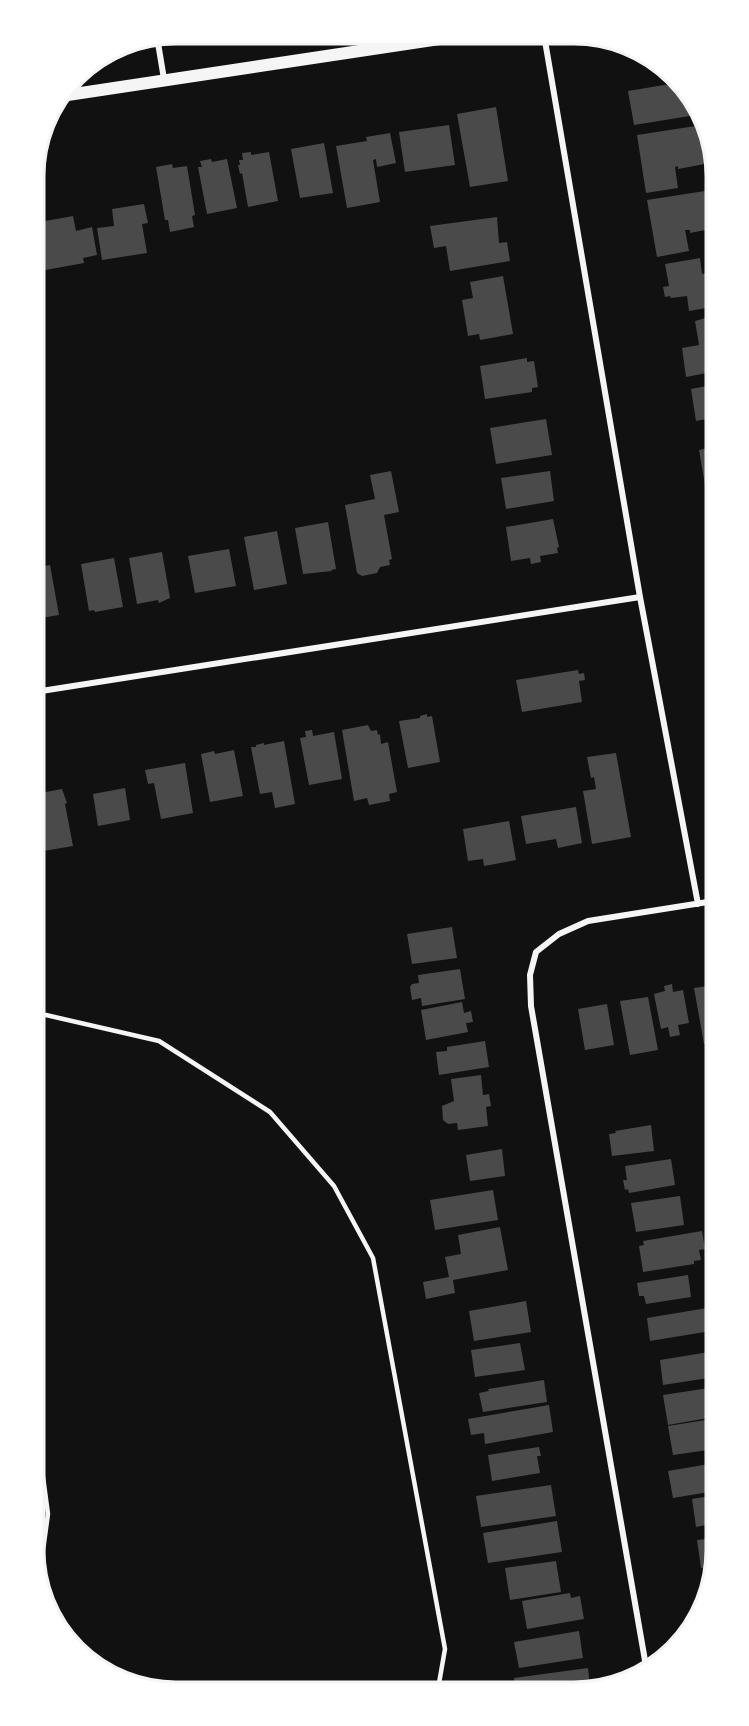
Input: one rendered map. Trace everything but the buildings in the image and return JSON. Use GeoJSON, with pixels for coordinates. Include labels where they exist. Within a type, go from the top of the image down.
{"type":"FeatureCollection","features":[{"type":"Feature","properties":{"kind":"main road"},"geometry":{"type":"LineString","coordinates":[[72,94],[404,44]]}},
{"type":"Feature","properties":{"kind":"street"},"geometry":{"type":"LineString","coordinates":[[546,44],[640,597],[698,904]]}},
{"type":"Feature","properties":{"kind":"street"},"geometry":{"type":"LineString","coordinates":[[159,45],[164,79]]}},
{"type":"Feature","properties":{"kind":"street"},"geometry":{"type":"LineString","coordinates":[[44,691],[640,597]]}},
{"type":"Feature","properties":{"kind":"street"},"geometry":{"type":"LineString","coordinates":[[645,1661],[531,1006],[530,975],[536,952],[559,934],[588,921],[705,903]]}},
{"type":"Feature","properties":{"kind":"lane"},"geometry":{"type":"LineString","coordinates":[[44,1015],[159,1041],[270,1112],[334,1186],[373,1258],[446,1649],[439,1682]]}},
{"type":"Feature","properties":{"kind":"lane"},"geometry":{"type":"LineString","coordinates":[[44,1484],[48,1514],[44,1543]]}}]}
